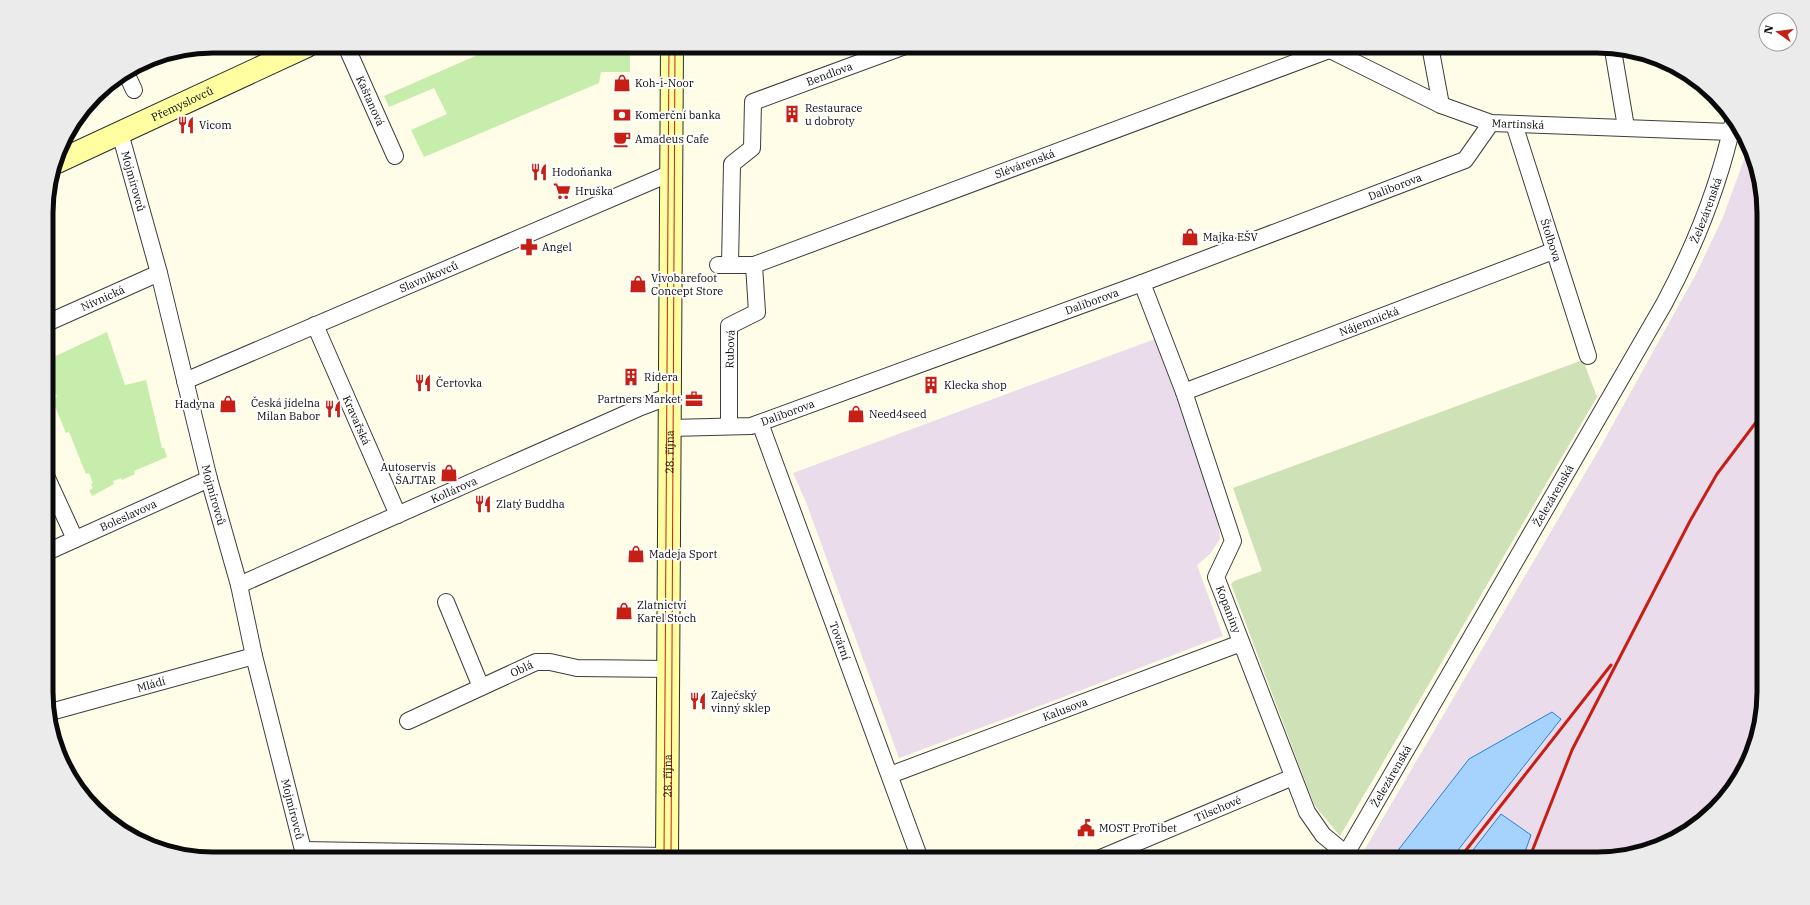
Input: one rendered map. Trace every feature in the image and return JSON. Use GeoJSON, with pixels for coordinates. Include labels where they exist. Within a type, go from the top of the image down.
{"type":"FeatureCollection","features":[{"type":"Feature","properties":{"kind":"main road","name":"Přemyslovců"},"geometry":{"type":"LineString","coordinates":[[62,160],[292,53]]}},
{"type":"Feature","properties":{"kind":"main road","name":"28. října"},"geometry":{"type":"LineString","coordinates":[[667,852],[672,53]]}},
{"type":"Feature","properties":{"kind":"street","name":"Kaštanová"},"geometry":{"type":"LineString","coordinates":[[349,53],[395,156]]}},
{"type":"Feature","properties":{"kind":"street","name":"Bendlova"},"geometry":{"type":"LineString","coordinates":[[724,265],[732,164],[752,148],[753,102],[886,53]]}},
{"type":"Feature","properties":{"kind":"street","name":"Slévárenská"},"geometry":{"type":"LineString","coordinates":[[724,265],[754,265],[1312,53]]}},
{"type":"Feature","properties":{"kind":"street","name":"Martinská"},"geometry":{"type":"LineString","coordinates":[[1335,53],[1441,105],[1491,123],[1626,127],[1731,125]]}},
{"type":"Feature","properties":{"kind":"street"},"geometry":{"type":"LineString","coordinates":[[1431,53],[1441,105]]}},
{"type":"Feature","properties":{"kind":"street"},"geometry":{"type":"LineString","coordinates":[[1614,54],[1626,127]]}},
{"type":"Feature","properties":{"kind":"street"},"geometry":{"type":"LineString","coordinates":[[128,77],[134,90]]}},
{"type":"Feature","properties":{"kind":"street","name":"Daliborova"},"geometry":{"type":"LineString","coordinates":[[670,428],[751,426],[1142,283],[1465,160],[1491,123]]}},
{"type":"Feature","properties":{"kind":"street","name":"Štolbova"},"geometry":{"type":"LineString","coordinates":[[1514,124],[1588,356]]}},
{"type":"Feature","properties":{"kind":"street","name":"Železárenská"},"geometry":{"type":"LineString","coordinates":[[1346,852],[1653,326],[1694,241],[1717,180],[1732,126]]}},
{"type":"Feature","properties":{"kind":"street","name":"Mojmírovců"},"geometry":{"type":"LineString","coordinates":[[120,132],[186,381],[209,479],[239,585],[254,656],[302,852]]}},
{"type":"Feature","properties":{"kind":"street","name":"Slavníkovců"},"geometry":{"type":"LineString","coordinates":[[186,381],[671,172]]}},
{"type":"Feature","properties":{"kind":"street","name":"Nájemnická"},"geometry":{"type":"LineString","coordinates":[[1184,392],[1554,251]]}},
{"type":"Feature","properties":{"kind":"street","name":"Rubová"},"geometry":{"type":"LineString","coordinates":[[729,426],[729,326],[757,312],[754,265]]}},
{"type":"Feature","properties":{"kind":"street","name":"Nivnická"},"geometry":{"type":"LineString","coordinates":[[53,320],[158,273]]}},
{"type":"Feature","properties":{"kind":"street","name":"Kopaniny"},"geometry":{"type":"LineString","coordinates":[[1142,283],[1184,392],[1233,541],[1216,577],[1307,812],[1312,821],[1340,852]]}},
{"type":"Feature","properties":{"kind":"street","name":"Kravařská"},"geometry":{"type":"LineString","coordinates":[[315,325],[398,515]]}},
{"type":"Feature","properties":{"kind":"street","name":"Kollárova"},"geometry":{"type":"LineString","coordinates":[[239,585],[606,422],[670,396]]}},
{"type":"Feature","properties":{"kind":"street","name":"Tovární"},"geometry":{"type":"LineString","coordinates":[[760,423],[918,852]]}},
{"type":"Feature","properties":{"kind":"street","name":"Boleslavova"},"geometry":{"type":"LineString","coordinates":[[53,549],[209,479]]}},
{"type":"Feature","properties":{"kind":"street"},"geometry":{"type":"LineString","coordinates":[[53,491],[76,539]]}},
{"type":"Feature","properties":{"kind":"street"},"geometry":{"type":"LineString","coordinates":[[446,602],[482,687]]}},
{"type":"Feature","properties":{"kind":"street","name":"Kalusova"},"geometry":{"type":"LineString","coordinates":[[890,775],[1241,643]]}},
{"type":"Feature","properties":{"kind":"street","name":"Mládí"},"geometry":{"type":"LineString","coordinates":[[54,711],[254,656]]}},
{"type":"Feature","properties":{"kind":"street","name":"Oblá"},"geometry":{"type":"LineString","coordinates":[[408,721],[532,663],[539,662],[577,668],[669,669]]}},
{"type":"Feature","properties":{"kind":"street","name":"Tilschové"},"geometry":{"type":"LineString","coordinates":[[1115,852],[1293,777]]}},
{"type":"Feature","properties":{"kind":"shaded area"},"geometry":{"type":"Polygon","coordinates":[[[1745,153],[1752,171],[1757,202],[1757,703],[1752,734],[1741,763],[1724,789],[1703,812],[1668,836],[1639,847],[1608,852],[1363,852],[1601,446],[1697,272],[1723,217],[1745,153]]]}},
{"type":"Feature","properties":{"kind":"shaded area"},"geometry":{"type":"Polygon","coordinates":[[[1155,339],[1217,509],[1220,539],[1210,554],[1197,565],[1223,636],[899,758],[806,502],[793,473],[1155,339]]]}},
{"type":"Feature","properties":{"kind":"green space"},"geometry":{"type":"Polygon","coordinates":[[[482,53],[630,53],[630,72],[601,72],[599,83],[424,157],[411,130],[447,114],[434,88],[389,107],[384,96],[482,53]]]}},
{"type":"Feature","properties":{"kind":"green space"},"geometry":{"type":"Polygon","coordinates":[[[107,332],[125,385],[146,380],[162,448],[164,448],[167,457],[134,471],[135,474],[122,480],[121,478],[113,481],[114,484],[92,496],[89,490],[93,488],[91,484],[93,483],[89,473],[86,474],[69,432],[66,433],[53,401],[53,399],[57,397],[53,390],[53,357],[107,332]]]}},
{"type":"Feature","properties":{"kind":"green space"},"geometry":{"type":"Polygon","coordinates":[[[1583,360],[1597,397],[1340,836],[1315,806],[1231,584],[1234,581],[1262,571],[1233,488],[1583,360]]]}},
{"type":"Feature","properties":{"kind":"water"},"geometry":{"type":"Polygon","coordinates":[[[1552,712],[1561,719],[1456,852],[1398,852],[1399,849],[1469,759],[1552,712]]]}},
{"type":"Feature","properties":{"kind":"water"},"geometry":{"type":"Polygon","coordinates":[[[1501,814],[1531,835],[1525,852],[1471,852],[1501,814]]]}},
{"type":"Feature","properties":{"kind":"tram line"},"geometry":{"type":"LineString","coordinates":[[664,852],[669,53]]}},
{"type":"Feature","properties":{"kind":"tram line"},"geometry":{"type":"LineString","coordinates":[[671,852],[675,53]]}},
{"type":"Feature","properties":{"kind":"railway"},"geometry":{"type":"LineString","coordinates":[[1532,852],[1572,750],[1690,521],[1717,474],[1757,421]]}},
{"type":"Feature","properties":{"kind":"railway"},"geometry":{"type":"LineString","coordinates":[[1464,852],[1611,665]]}},
{"type":"Feature","properties":{"kind":"place","name":"Koh-i-Noor"},"geometry":{"type":"Point","coordinates":[622,83]}},
{"type":"Feature","properties":{"kind":"place","name":"Restaurace u dobroty"},"geometry":{"type":"Point","coordinates":[792,114]}},
{"type":"Feature","properties":{"kind":"place","name":"Komerční banka"},"geometry":{"type":"Point","coordinates":[622,115]}},
{"type":"Feature","properties":{"kind":"place","name":"Vicom"},"geometry":{"type":"Point","coordinates":[186,125]}},
{"type":"Feature","properties":{"kind":"place","name":"Amadeus Cafe"},"geometry":{"type":"Point","coordinates":[622,139]}},
{"type":"Feature","properties":{"kind":"place","name":"Hodoňanka"},"geometry":{"type":"Point","coordinates":[539,172]}},
{"type":"Feature","properties":{"kind":"place","name":"Hruška"},"geometry":{"type":"Point","coordinates":[562,191]}},
{"type":"Feature","properties":{"kind":"place","name":"Majka EŠV"},"geometry":{"type":"Point","coordinates":[1190,237]}},
{"type":"Feature","properties":{"kind":"place","name":"Angel"},"geometry":{"type":"Point","coordinates":[529,247]}},
{"type":"Feature","properties":{"kind":"place","name":"Vivobarefoot Concept Store"},"geometry":{"type":"Point","coordinates":[638,284]}},
{"type":"Feature","properties":{"kind":"place","name":"Ridera"},"geometry":{"type":"Point","coordinates":[631,377]}},
{"type":"Feature","properties":{"kind":"place","name":"Čertovka"},"geometry":{"type":"Point","coordinates":[423,383]}},
{"type":"Feature","properties":{"kind":"place","name":"Klecka shop"},"geometry":{"type":"Point","coordinates":[931,385]}},
{"type":"Feature","properties":{"kind":"place","name":"Partners Market"},"geometry":{"type":"Point","coordinates":[694,399]}},
{"type":"Feature","properties":{"kind":"place","name":"Hadyna"},"geometry":{"type":"Point","coordinates":[228,404]}},
{"type":"Feature","properties":{"kind":"place","name":"Česká jídelna Milan Babor"},"geometry":{"type":"Point","coordinates":[333,409]}},
{"type":"Feature","properties":{"kind":"place","name":"Need4seed"},"geometry":{"type":"Point","coordinates":[856,414]}},
{"type":"Feature","properties":{"kind":"place","name":"Autoservis ŠAJTAR"},"geometry":{"type":"Point","coordinates":[449,473]}},
{"type":"Feature","properties":{"kind":"place","name":"Zlatý Buddha"},"geometry":{"type":"Point","coordinates":[483,504]}},
{"type":"Feature","properties":{"kind":"place","name":"Madeja Sport"},"geometry":{"type":"Point","coordinates":[636,554]}},
{"type":"Feature","properties":{"kind":"place","name":"Zlatnictví Karel Stoch"},"geometry":{"type":"Point","coordinates":[624,611]}},
{"type":"Feature","properties":{"kind":"place","name":"Zaječský vinný sklep"},"geometry":{"type":"Point","coordinates":[698,701]}},
{"type":"Feature","properties":{"kind":"place","name":"MOST ProTibet"},"geometry":{"type":"Point","coordinates":[1086,828]}}]}
